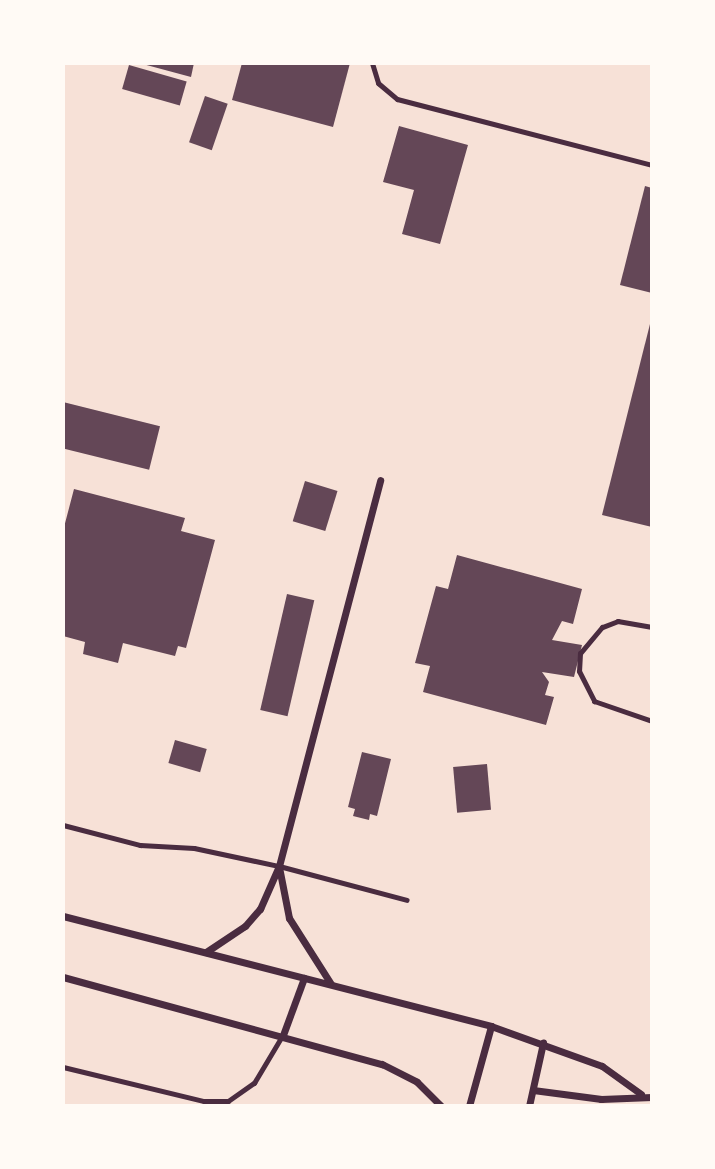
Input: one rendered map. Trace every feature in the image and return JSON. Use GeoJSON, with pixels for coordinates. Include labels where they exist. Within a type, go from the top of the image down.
{"type":"FeatureCollection","features":[{"type":"Feature","properties":{"kind":"street"},"geometry":{"type":"LineString","coordinates":[[206,952],[252,918],[279,866],[380,480]]}},
{"type":"Feature","properties":{"kind":"street"},"geometry":{"type":"LineString","coordinates":[[279,866],[289,918],[331,984]]}},
{"type":"Feature","properties":{"kind":"street"},"geometry":{"type":"LineString","coordinates":[[63,916],[491,1026],[603,1066],[641,1094],[652,1097]]}},
{"type":"Feature","properties":{"kind":"street"},"geometry":{"type":"LineString","coordinates":[[63,977],[283,1035],[400,1071],[440,1106]]}},
{"type":"Feature","properties":{"kind":"street"},"geometry":{"type":"LineString","coordinates":[[283,1035],[304,978]]}},
{"type":"Feature","properties":{"kind":"street"},"geometry":{"type":"LineString","coordinates":[[469,1106],[491,1026]]}},
{"type":"Feature","properties":{"kind":"street"},"geometry":{"type":"LineString","coordinates":[[529,1106],[543,1043]]}},
{"type":"Feature","properties":{"kind":"street"},"geometry":{"type":"LineString","coordinates":[[533,1090],[601,1099],[641,1094]]}},
{"type":"Feature","properties":{"kind":"lane"},"geometry":{"type":"LineString","coordinates":[[372,63],[378,83],[397,99],[652,165]]}},
{"type":"Feature","properties":{"kind":"lane"},"geometry":{"type":"LineString","coordinates":[[652,626],[618,621],[602,627],[580,653],[579,671],[594,701],[652,721]]}},
{"type":"Feature","properties":{"kind":"lane"},"geometry":{"type":"LineString","coordinates":[[63,825],[140,845],[194,848],[279,866],[407,900]]}},
{"type":"Feature","properties":{"kind":"lane"},"geometry":{"type":"LineString","coordinates":[[63,1067],[204,1101],[228,1101],[254,1083],[283,1035]]}},
{"type":"Feature","properties":{"kind":"building"},"geometry":{"type":"Polygon","coordinates":[[[139,63],[194,63],[191,77],[139,63]]]}},
{"type":"Feature","properties":{"kind":"building"},"geometry":{"type":"Polygon","coordinates":[[[242,63],[350,63],[333,127],[232,100],[242,63]]]}},
{"type":"Feature","properties":{"kind":"building"},"geometry":{"type":"Polygon","coordinates":[[[129,65],[187,82],[180,106],[122,89],[129,65]]]}},
{"type":"Feature","properties":{"kind":"building"},"geometry":{"type":"Polygon","coordinates":[[[205,96],[228,104],[212,150],[189,142],[205,96]]]}},
{"type":"Feature","properties":{"kind":"building"},"geometry":{"type":"Polygon","coordinates":[[[399,126],[468,145],[440,244],[402,234],[414,190],[383,182],[399,126]]]}},
{"type":"Feature","properties":{"kind":"building"},"geometry":{"type":"Polygon","coordinates":[[[645,186],[652,188],[652,293],[620,285],[645,186]]]}},
{"type":"Feature","properties":{"kind":"building"},"geometry":{"type":"Polygon","coordinates":[[[652,320],[652,527],[602,515],[652,320]]]}},
{"type":"Feature","properties":{"kind":"building"},"geometry":{"type":"Polygon","coordinates":[[[63,402],[160,426],[149,470],[63,448],[63,402]]]}},
{"type":"Feature","properties":{"kind":"building"},"geometry":{"type":"Polygon","coordinates":[[[305,481],[338,491],[325,531],[293,521],[305,481]]]}},
{"type":"Feature","properties":{"kind":"building"},"geometry":{"type":"Polygon","coordinates":[[[74,489],[185,518],[181,531],[215,540],[186,648],[178,646],[175,656],[123,643],[118,663],[83,654],[85,642],[63,636],[63,531],[74,489]]]}},
{"type":"Feature","properties":{"kind":"building"},"geometry":{"type":"Polygon","coordinates":[[[457,555],[582,589],[573,624],[562,621],[552,640],[582,645],[574,677],[542,672],[549,682],[545,695],[554,697],[546,725],[423,692],[430,666],[415,663],[436,586],[448,589],[457,555]]]}},
{"type":"Feature","properties":{"kind":"building"},"geometry":{"type":"Polygon","coordinates":[[[287,594],[314,600],[288,716],[260,710],[287,594]]]}},
{"type":"Feature","properties":{"kind":"building"},"geometry":{"type":"Polygon","coordinates":[[[175,740],[207,749],[200,772],[168,763],[175,740]]]}},
{"type":"Feature","properties":{"kind":"building"},"geometry":{"type":"Polygon","coordinates":[[[362,752],[391,759],[377,816],[370,814],[369,820],[353,816],[355,809],[348,807],[362,752]]]}},
{"type":"Feature","properties":{"kind":"building"},"geometry":{"type":"Polygon","coordinates":[[[487,764],[491,810],[457,813],[453,767],[487,764]]]}}]}
